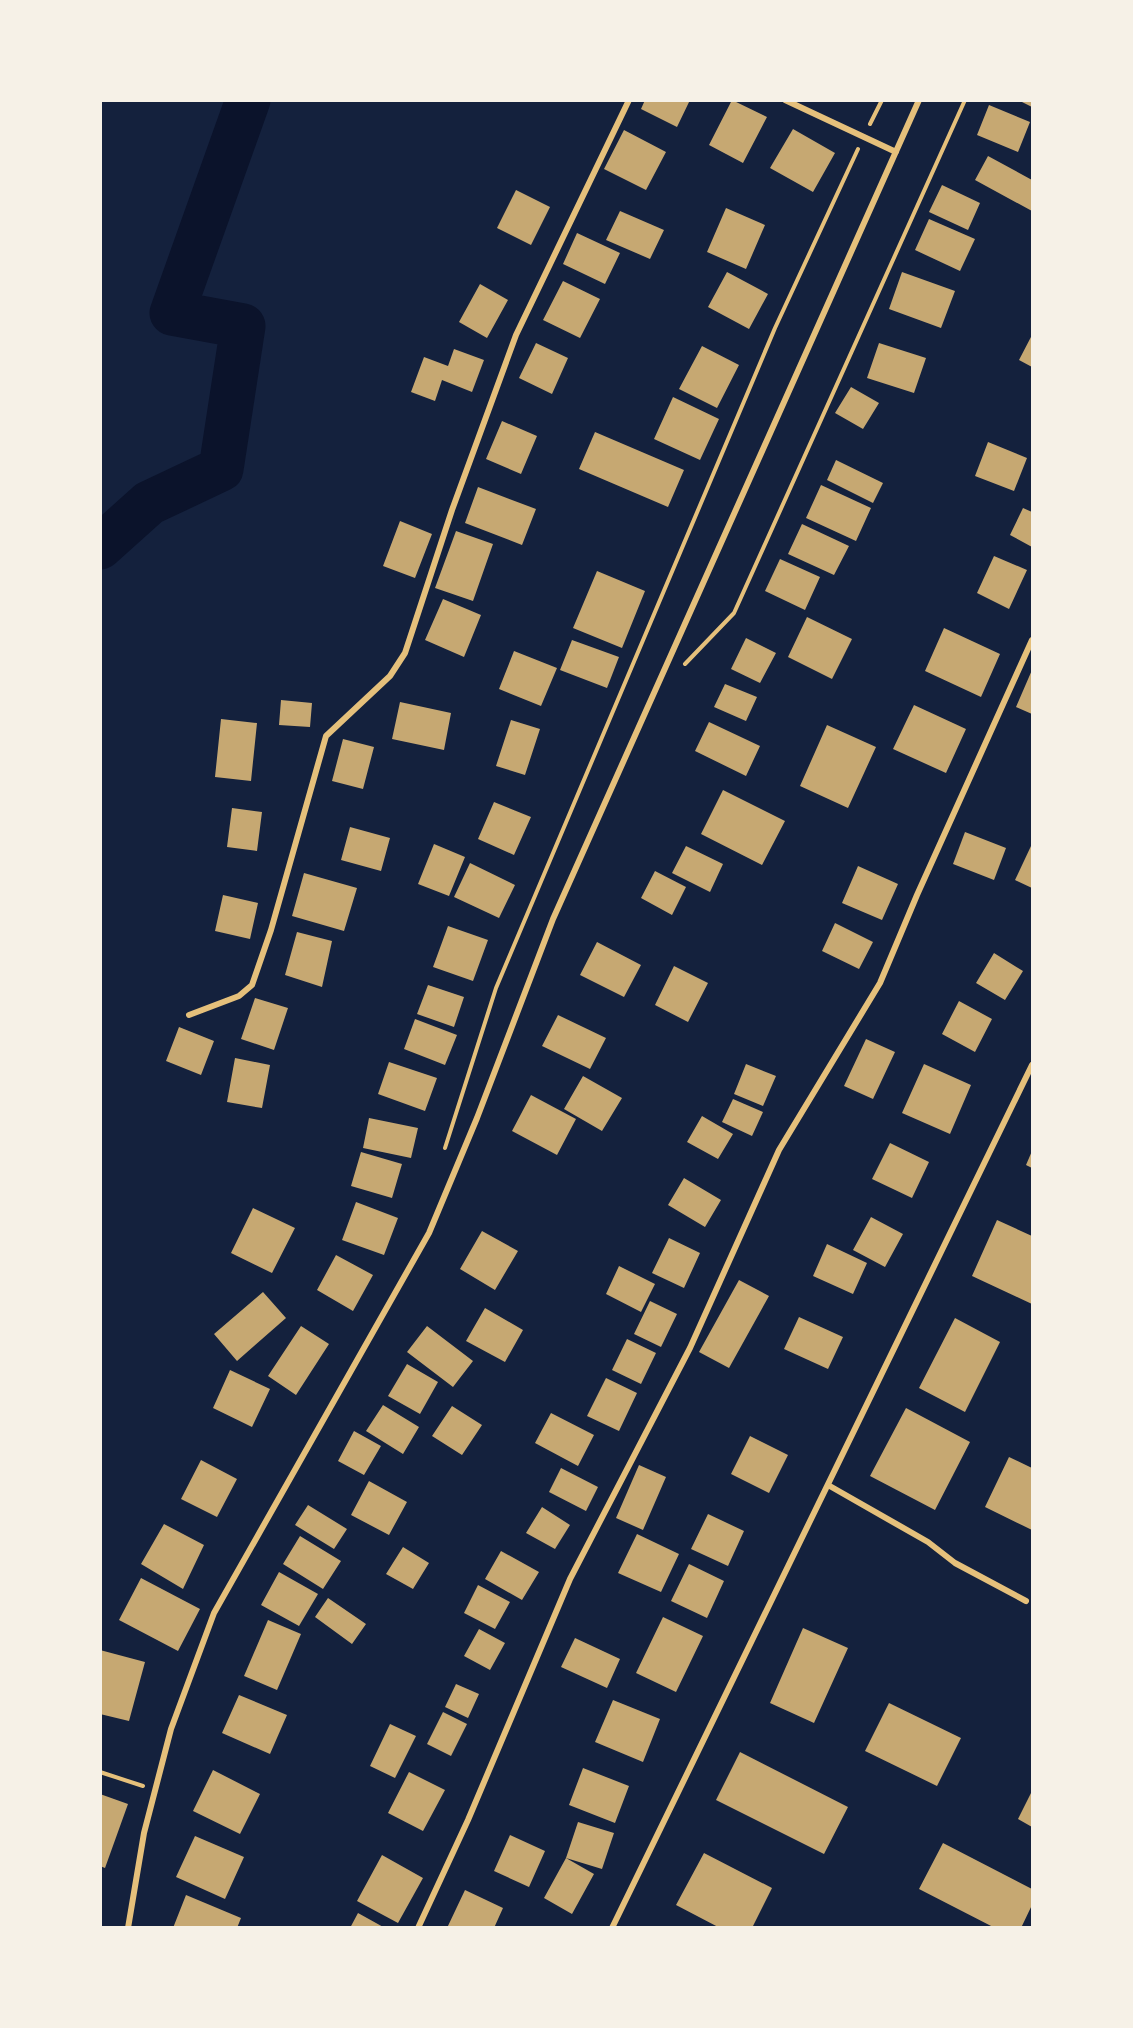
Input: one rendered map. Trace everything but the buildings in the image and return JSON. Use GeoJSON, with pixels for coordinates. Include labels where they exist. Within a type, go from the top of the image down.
{"type":"FeatureCollection","features":[{"type":"Feature","properties":{"kind":"street"},"geometry":{"type":"LineString","coordinates":[[189,1015],[239,996],[252,985],[271,930],[326,736],[390,676],[405,653],[452,510],[516,335],[629,100]]}},
{"type":"Feature","properties":{"kind":"street"},"geometry":{"type":"LineString","coordinates":[[785,100],[896,152]]}},
{"type":"Feature","properties":{"kind":"street"},"geometry":{"type":"LineString","coordinates":[[128,1928],[144,1833],[171,1729],[214,1612],[429,1233],[490,1086],[553,920],[919,100]]}},
{"type":"Feature","properties":{"kind":"street"},"geometry":{"type":"LineString","coordinates":[[418,1928],[468,1820],[570,1579],[690,1348],[779,1150],[880,983],[917,895],[1032,640]]}},
{"type":"Feature","properties":{"kind":"street"},"geometry":{"type":"LineString","coordinates":[[612,1928],[1032,1065]]}},
{"type":"Feature","properties":{"kind":"street"},"geometry":{"type":"LineString","coordinates":[[828,1485],[928,1542],[955,1563],[1026,1601]]}},
{"type":"Feature","properties":{"kind":"path"},"geometry":{"type":"LineString","coordinates":[[445,1155],[446,1143],[496,988],[775,328],[882,100]]}},
{"type":"Feature","properties":{"kind":"path"},"geometry":{"type":"LineString","coordinates":[[680,669],[734,613],[965,100]]}},
{"type":"Feature","properties":{"kind":"path"},"geometry":{"type":"LineString","coordinates":[[100,1772],[155,1790]]}},
{"type":"Feature","properties":{"kind":"waterway"},"geometry":{"type":"LineString","coordinates":[[100,547],[149,503],[221,469],[243,326],[172,313],[248,100]]}}]}
